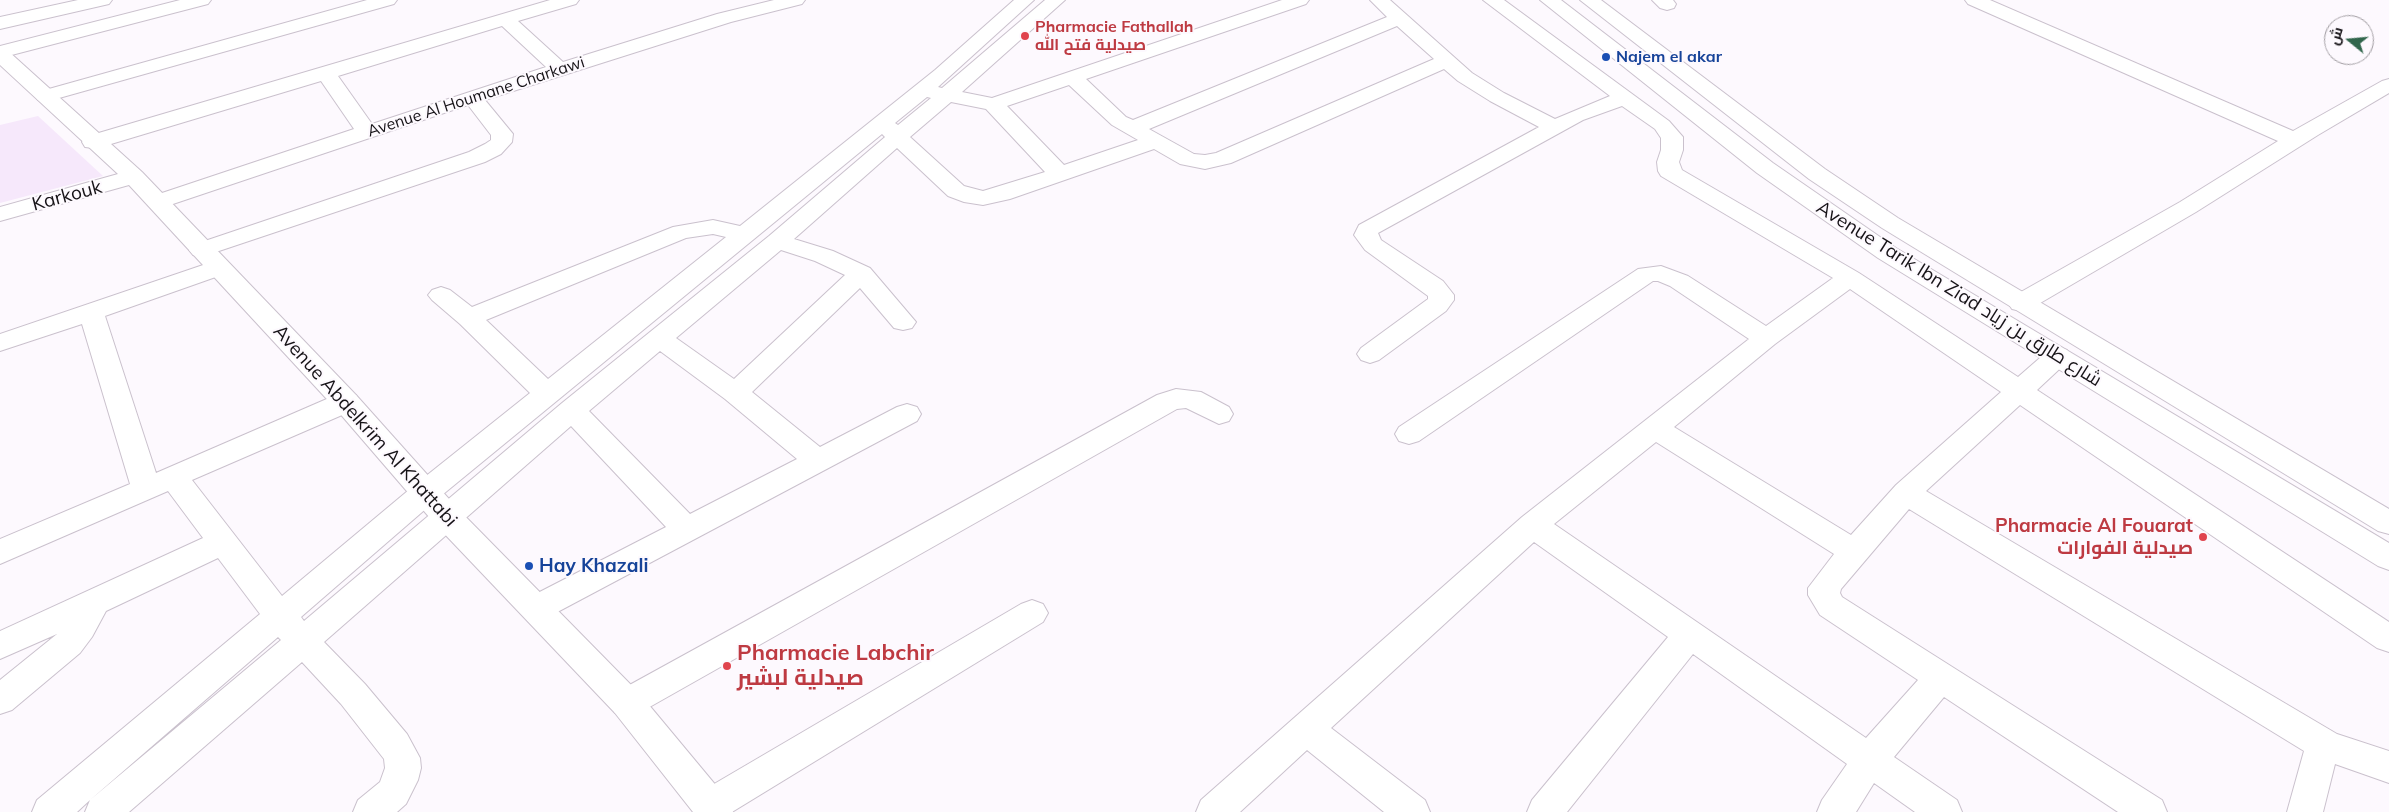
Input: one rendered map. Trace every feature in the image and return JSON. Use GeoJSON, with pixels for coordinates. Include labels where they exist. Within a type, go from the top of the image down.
{"type":"FeatureCollection","features":[{"type":"Feature","properties":{"kind":"street"},"geometry":{"type":"LineString","coordinates":[[0,23],[103,0]]}},
{"type":"Feature","properties":{"kind":"street"},"geometry":{"type":"LineString","coordinates":[[0,53],[202,0]]}},
{"type":"Feature","properties":{"kind":"street"},"geometry":{"type":"LineString","coordinates":[[45,96],[345,5],[388,0]]}},
{"type":"Feature","properties":{"kind":"street"},"geometry":{"type":"LineString","coordinates":[[93,142],[570,0]]}},
{"type":"Feature","properties":{"kind":"street"},"geometry":{"type":"LineString","coordinates":[[934,93],[1025,0]]}},
{"type":"Feature","properties":{"kind":"street"},"geometry":{"type":"LineString","coordinates":[[50,812],[426,492],[742,234],[889,128],[1056,0]]}},
{"type":"Feature","properties":{"kind":"street"},"geometry":{"type":"LineString","coordinates":[[1379,0],[1465,77],[1497,97],[1555,127]]}},
{"type":"Feature","properties":{"kind":"street"},"geometry":{"type":"LineString","coordinates":[[1492,0],[1662,125],[1672,137],[1672,150],[1668,162],[1668,168],[1671,173],[1850,278],[2389,639]]}},
{"type":"Feature","properties":{"kind":"street","name":"Avenue Tarik Ibn Ziad شارع طارق بن زياد"},"geometry":{"type":"LineString","coordinates":[[1549,0],[1725,137],[1828,214],[1926,277],[2389,558]]}},
{"type":"Feature","properties":{"kind":"street","name":"Avenue Tarik Ibn Ziad شارع طارق بن زياد"},"geometry":{"type":"LineString","coordinates":[[1589,0],[1817,174],[1890,223],[2389,523]]}},
{"type":"Feature","properties":{"kind":"street"},"geometry":{"type":"LineString","coordinates":[[1974,0],[2295,140]]}},
{"type":"Feature","properties":{"kind":"street","name":"Avenue Al Houmane Charkawi"},"geometry":{"type":"LineString","coordinates":[[158,202],[472,98],[783,1]]}},
{"type":"Feature","properties":{"kind":"street"},"geometry":{"type":"LineString","coordinates":[[934,93],[993,104],[1285,2]]}},
{"type":"Feature","properties":{"kind":"street"},"geometry":{"type":"LineString","coordinates":[[1133,128],[1400,18]]}},
{"type":"Feature","properties":{"kind":"street"},"geometry":{"type":"LineString","coordinates":[[505,19],[560,70]]}},
{"type":"Feature","properties":{"kind":"street","name":"Avenue Abdelkrim Al Khattabi"},"geometry":{"type":"LineString","coordinates":[[0,53],[93,142],[134,177],[158,202],[346,402],[448,517],[627,703],[713,809]]}},
{"type":"Feature","properties":{"kind":"street"},"geometry":{"type":"LineString","coordinates":[[1072,77],[1110,115],[1154,142],[1195,161],[1215,160],[1446,61]]}},
{"type":"Feature","properties":{"kind":"street"},"geometry":{"type":"LineString","coordinates":[[325,72],[367,132]]}},
{"type":"Feature","properties":{"kind":"street"},"geometry":{"type":"LineString","coordinates":[[2021,302],[2188,207],[2295,140],[2389,85]]}},
{"type":"Feature","properties":{"kind":"street"},"geometry":{"type":"LineString","coordinates":[[0,344],[91,312],[210,259],[494,149],[501,142],[502,134],[472,98]]}},
{"type":"Feature","properties":{"kind":"street"},"geometry":{"type":"LineString","coordinates":[[1370,354],[1437,305],[1441,300],[1441,295],[1434,286],[1373,245],[1366,235],[1367,230],[1555,127],[1595,107],[1624,98]]}},
{"type":"Feature","properties":{"kind":"street"},"geometry":{"type":"LineString","coordinates":[[993,104],[1060,174]]}},
{"type":"Feature","properties":{"kind":"street"},"geometry":{"type":"LineString","coordinates":[[889,128],[956,191],[972,197],[983,198],[1002,194],[1154,142]]}},
{"type":"Feature","properties":{"kind":"street"},"geometry":{"type":"LineString","coordinates":[[103,812],[572,410],[777,241],[889,128]]}},
{"type":"Feature","properties":{"kind":"street","name":"Karkouk"},"geometry":{"type":"LineString","coordinates":[[0,214],[134,177]]}},
{"type":"Feature","properties":{"kind":"street"},"geometry":{"type":"LineString","coordinates":[[469,318],[681,232],[713,228],[726,229],[742,234]]}},
{"type":"Feature","properties":{"kind":"street"},"geometry":{"type":"LineString","coordinates":[[777,241],[831,258],[861,272],[903,322]]}},
{"type":"Feature","properties":{"kind":"street"},"geometry":{"type":"LineString","coordinates":[[735,393],[861,272]]}},
{"type":"Feature","properties":{"kind":"street"},"geometry":{"type":"LineString","coordinates":[[1408,434],[1646,274],[1660,273],[1679,281],[1766,338]]}},
{"type":"Feature","properties":{"kind":"street"},"geometry":{"type":"LineString","coordinates":[[1214,812],[1533,525],[1766,338],[1850,278]]}},
{"type":"Feature","properties":{"kind":"street"},"geometry":{"type":"LineString","coordinates":[[441,295],[469,318],[546,394]]}},
{"type":"Feature","properties":{"kind":"street"},"geometry":{"type":"LineString","coordinates":[[91,312],[160,482],[223,542],[280,617],[304,640],[353,694],[395,745],[402,758],[403,768],[397,786],[393,793],[371,812]]}},
{"type":"Feature","properties":{"kind":"street"},"geometry":{"type":"LineString","coordinates":[[660,339],[735,393],[818,461]]}},
{"type":"Feature","properties":{"kind":"street"},"geometry":{"type":"LineString","coordinates":[[2058,356],[1906,493],[1824,588],[1824,595],[1831,606],[2148,812]]}},
{"type":"Feature","properties":{"kind":"street"},"geometry":{"type":"LineString","coordinates":[[627,703],[1167,402],[1176,398],[1191,399],[1219,414]]}},
{"type":"Feature","properties":{"kind":"street"},"geometry":{"type":"LineString","coordinates":[[0,552],[346,402]]}},
{"type":"Feature","properties":{"kind":"street"},"geometry":{"type":"LineString","coordinates":[[572,410],[686,529]]}},
{"type":"Feature","properties":{"kind":"street"},"geometry":{"type":"LineString","coordinates":[[537,608],[907,414]]}},
{"type":"Feature","properties":{"kind":"street"},"geometry":{"type":"LineString","coordinates":[[1655,428],[1854,552]]}},
{"type":"Feature","properties":{"kind":"street"},"geometry":{"type":"LineString","coordinates":[[1906,493],[2326,746],[2389,767]]}},
{"type":"Feature","properties":{"kind":"street"},"geometry":{"type":"LineString","coordinates":[[1533,525],[1944,812]]}},
{"type":"Feature","properties":{"kind":"street"},"geometry":{"type":"LineString","coordinates":[[0,646],[223,542]]}},
{"type":"Feature","properties":{"kind":"street"},"geometry":{"type":"LineString","coordinates":[[0,700],[68,644],[81,628],[94,602]]}},
{"type":"Feature","properties":{"kind":"street"},"geometry":{"type":"LineString","coordinates":[[713,809],[1032,613]]}},
{"type":"Feature","properties":{"kind":"street"},"geometry":{"type":"LineString","coordinates":[[1544,812],[1690,634]]}},
{"type":"Feature","properties":{"kind":"street"},"geometry":{"type":"LineString","coordinates":[[1835,812],[1870,759],[1940,678]]}},
{"type":"Feature","properties":{"kind":"street"},"geometry":{"type":"LineString","coordinates":[[1307,730],[1412,812]]}},
{"type":"Feature","properties":{"kind":"street"},"geometry":{"type":"LineString","coordinates":[[2311,808],[2319,758],[2326,746]]}},
{"type":"Feature","properties":{"kind":"shaded area"},"geometry":{"type":"Polygon","coordinates":[[[38,116],[103,176],[0,203],[0,125],[38,116]]]}},
{"type":"Feature","properties":{"kind":"place","name":"Pharmacie Fathallah صيدلية فتح الله"},"geometry":{"type":"Point","coordinates":[1025,36]}},
{"type":"Feature","properties":{"kind":"place","name":"Najem el akar"},"geometry":{"type":"Point","coordinates":[1606,57]}},
{"type":"Feature","properties":{"kind":"place","name":"Pharmacie Al Fouarat صيدلية الفوارات"},"geometry":{"type":"Point","coordinates":[2203,537]}},
{"type":"Feature","properties":{"kind":"place","name":"Hay Khazali"},"geometry":{"type":"Point","coordinates":[529,566]}},
{"type":"Feature","properties":{"kind":"place","name":"Pharmacie Labchir صيدلية لبشير"},"geometry":{"type":"Point","coordinates":[727,666]}}]}
